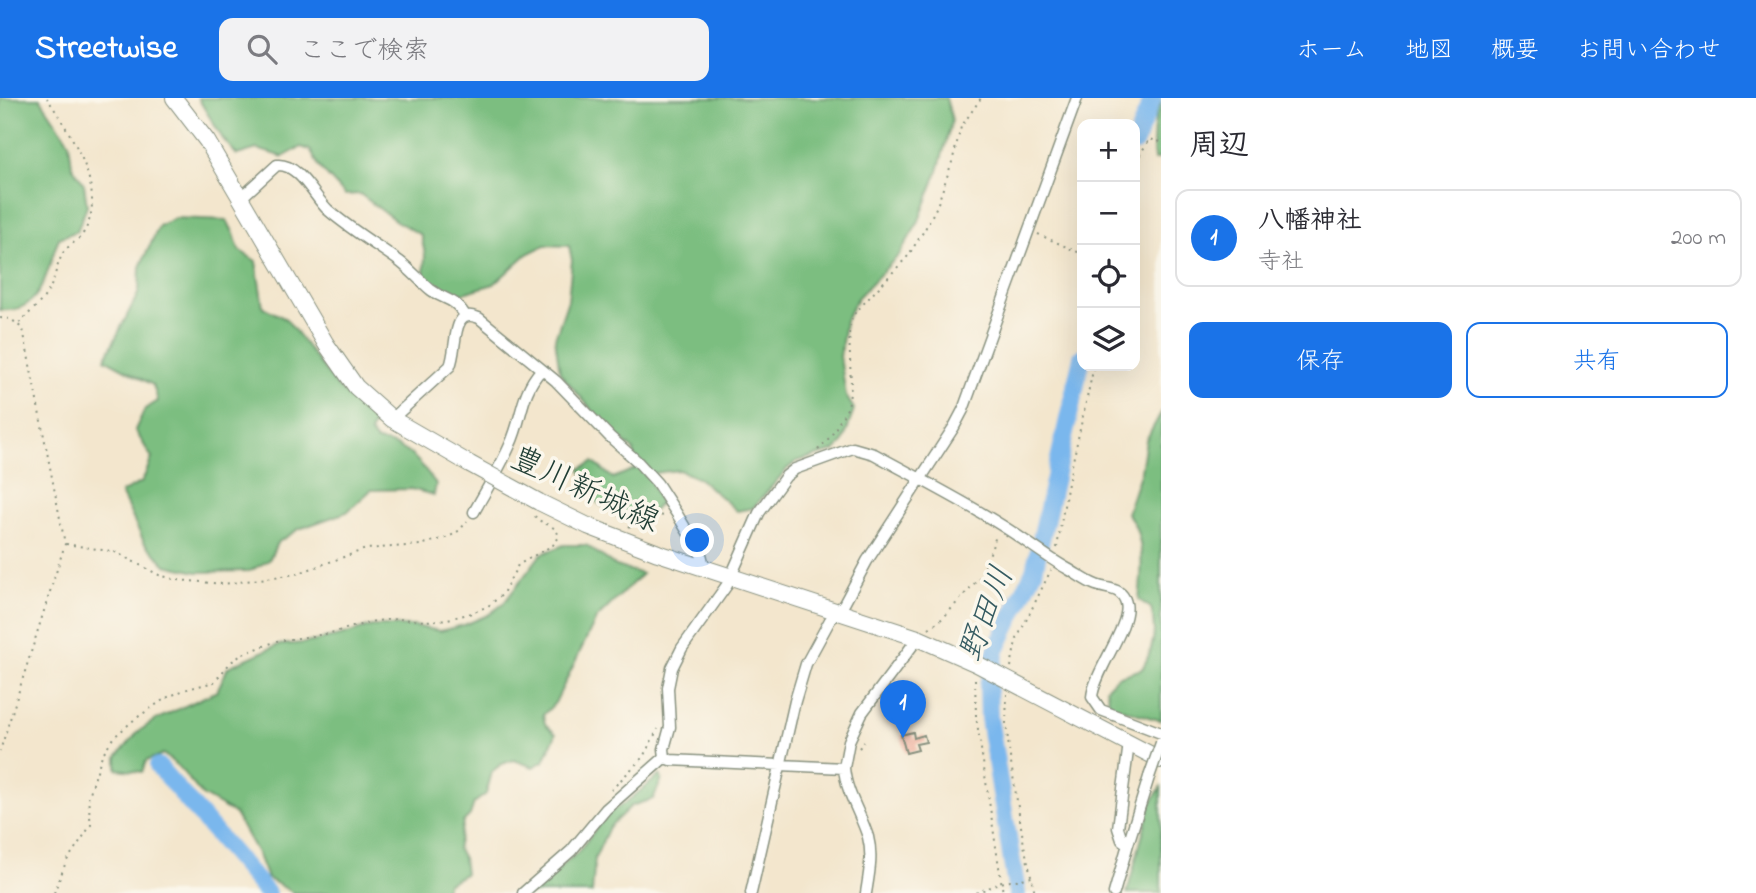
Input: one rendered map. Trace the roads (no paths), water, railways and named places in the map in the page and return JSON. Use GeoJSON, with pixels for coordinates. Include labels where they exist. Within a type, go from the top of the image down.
{"type":"FeatureCollection","features":[{"type":"Feature","properties":{"kind":"main road","name":"豊川新城線"},"geometry":{"type":"LineString","coordinates":[[174,98],[207,141],[326,344],[356,387],[392,419],[539,502],[622,540],[705,570],[918,638],[979,665],[1161,760]]}},
{"type":"Feature","properties":{"kind":"street"},"geometry":{"type":"LineString","coordinates":[[751,893],[802,675],[824,631],[963,410],[1077,98]]}},
{"type":"Feature","properties":{"kind":"street"},"geometry":{"type":"LineString","coordinates":[[241,198],[277,165],[283,164],[292,169],[329,211],[413,272],[429,289],[456,303],[465,315]]}},
{"type":"Feature","properties":{"kind":"street"},"geometry":{"type":"LineString","coordinates":[[392,419],[450,366],[455,355],[459,322],[465,315],[479,318],[556,381],[657,483],[701,554],[705,570]]}},
{"type":"Feature","properties":{"kind":"street"},"geometry":{"type":"LineString","coordinates":[[474,512],[510,444],[523,399],[541,370]]}},
{"type":"Feature","properties":{"kind":"street"},"geometry":{"type":"LineString","coordinates":[[665,757],[664,749],[670,727],[668,688],[672,668],[682,648],[731,577],[764,506],[794,469],[853,448],[864,450],[1001,524],[1054,561],[1096,585],[1121,593],[1127,609],[1093,686],[1092,698],[1101,710],[1161,733]]}},
{"type":"Feature","properties":{"kind":"street"},"geometry":{"type":"LineString","coordinates":[[866,893],[871,861],[869,839],[845,779],[844,768],[849,741],[862,713],[918,638]]}},
{"type":"Feature","properties":{"kind":"street"},"geometry":{"type":"LineString","coordinates":[[1128,844],[1122,841],[1118,828],[1129,743]]}},
{"type":"Feature","properties":{"kind":"street"},"geometry":{"type":"LineString","coordinates":[[1114,893],[1161,743]]}},
{"type":"Feature","properties":{"kind":"street"},"geometry":{"type":"LineString","coordinates":[[665,757],[670,760],[844,768]]}},
{"type":"Feature","properties":{"kind":"street"},"geometry":{"type":"LineString","coordinates":[[523,893],[571,851],[606,809],[665,757]]}},
{"type":"Feature","properties":{"kind":"waterway","name":"野田川"},"geometry":{"type":"LineString","coordinates":[[1140,130],[1153,98]]}},
{"type":"Feature","properties":{"kind":"waterway","name":"野田川"},"geometry":{"type":"LineString","coordinates":[[1017,893],[989,718],[988,686],[996,650],[1034,571],[1079,371]]}},
{"type":"Feature","properties":{"kind":"waterway"},"geometry":{"type":"LineString","coordinates":[[158,766],[267,893]]}},
{"type":"Feature","properties":{"kind":"place","name":"八幡神社"},"geometry":{"type":"Point","coordinates":[903,738]}}]}
